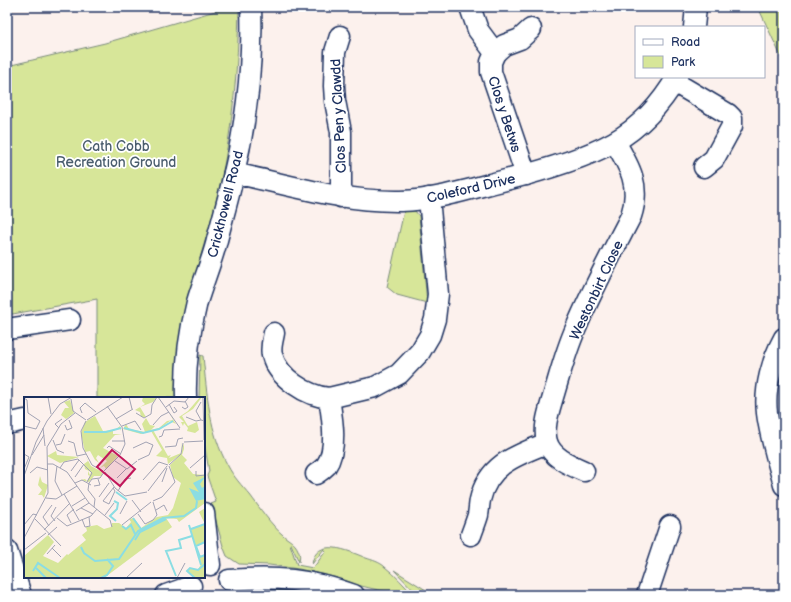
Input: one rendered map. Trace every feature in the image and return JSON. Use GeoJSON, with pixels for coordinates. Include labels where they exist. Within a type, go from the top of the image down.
{"type":"FeatureCollection","features":[{"type":"Feature","properties":{"kind":"street","name":"Crickhowell Road"},"geometry":{"type":"LineString","coordinates":[[186,397],[186,365],[190,332],[198,301],[210,265],[234,173],[247,97],[251,59],[252,7]]}},
{"type":"Feature","properties":{"kind":"street"},"geometry":{"type":"LineString","coordinates":[[470,7],[478,30],[495,53],[504,44],[520,39],[531,30]]}},
{"type":"Feature","properties":{"kind":"street"},"geometry":{"type":"LineString","coordinates":[[694,26],[696,7]]}},
{"type":"Feature","properties":{"kind":"street","name":"Clos Pen y Clawdd"},"geometry":{"type":"LineString","coordinates":[[340,36],[335,52],[334,86],[335,101],[341,132],[341,197]]}},
{"type":"Feature","properties":{"kind":"street","name":"Clos y Betws"},"geometry":{"type":"LineString","coordinates":[[495,53],[491,62],[491,72],[526,175]]}},
{"type":"Feature","properties":{"kind":"street","name":"Coleford Drive"},"geometry":{"type":"LineString","coordinates":[[234,173],[341,197],[357,199],[402,201],[429,198],[459,192],[526,175],[581,157],[615,142],[635,127],[655,108],[675,80]]}},
{"type":"Feature","properties":{"kind":"street"},"geometry":{"type":"LineString","coordinates":[[675,80],[732,118],[732,126],[714,159],[704,167]]}},
{"type":"Feature","properties":{"kind":"street","name":"Westonbirt Close"},"geometry":{"type":"LineString","coordinates":[[547,443],[545,434],[547,419],[561,368],[590,296],[635,206],[636,191],[633,178],[615,142]]}},
{"type":"Feature","properties":{"kind":"street"},"geometry":{"type":"LineString","coordinates":[[274,333],[272,353],[275,363],[281,372],[292,382],[305,390],[322,397],[329,398],[376,387],[400,374],[420,352],[430,334],[435,319],[438,294],[429,198]]}},
{"type":"Feature","properties":{"kind":"street"},"geometry":{"type":"LineString","coordinates":[[7,329],[70,320]]}},
{"type":"Feature","properties":{"kind":"street"},"geometry":{"type":"LineString","coordinates":[[784,338],[775,358],[768,381],[767,398],[767,413],[778,434],[784,485]]}},
{"type":"Feature","properties":{"kind":"street"},"geometry":{"type":"LineString","coordinates":[[316,474],[326,466],[332,450],[333,427],[329,398]]}},
{"type":"Feature","properties":{"kind":"street"},"geometry":{"type":"LineString","coordinates":[[7,424],[24,420]]}},
{"type":"Feature","properties":{"kind":"street"},"geometry":{"type":"LineString","coordinates":[[471,535],[478,515],[480,499],[485,486],[493,473],[502,463],[516,455],[547,443],[561,460],[584,471]]}},
{"type":"Feature","properties":{"kind":"street"},"geometry":{"type":"LineString","coordinates":[[647,595],[670,526]]}},
{"type":"Feature","properties":{"kind":"street"},"geometry":{"type":"LineString","coordinates":[[205,530],[207,565],[217,566],[227,574],[227,588],[258,578],[322,584],[354,595]]}},
{"type":"Feature","properties":{"kind":"street"},"geometry":{"type":"LineString","coordinates":[[7,551],[21,595]]}},
{"type":"Feature","properties":{"kind":"street"},"geometry":{"type":"LineString","coordinates":[[166,595],[193,586]]}},
{"type":"Feature","properties":{"kind":"green space","name":"Cath Cobb Recreation Ground"},"geometry":{"type":"Polygon","coordinates":[[[229,7],[239,7],[236,74],[225,163],[210,225],[187,305],[179,346],[179,397],[97,397],[97,299],[7,315],[7,66],[105,43],[229,7]]]}},
{"type":"Feature","properties":{"kind":"green space"},"geometry":{"type":"Polygon","coordinates":[[[758,7],[784,7],[784,63],[758,7]]]}},
{"type":"Feature","properties":{"kind":"green space"},"geometry":{"type":"Polygon","coordinates":[[[404,211],[415,211],[419,216],[427,303],[397,295],[387,287],[404,211]]]}},
{"type":"Feature","properties":{"kind":"green space"},"geometry":{"type":"Polygon","coordinates":[[[200,355],[203,356],[213,426],[228,466],[266,516],[285,537],[297,547],[300,557],[299,562],[290,544],[297,565],[313,568],[326,551],[324,549],[312,564],[315,555],[320,550],[326,548],[342,549],[381,564],[393,573],[414,595],[408,595],[397,590],[395,594],[299,569],[269,565],[239,564],[227,556],[211,504],[216,502],[207,476],[209,471],[205,448],[205,397],[199,397],[200,355]]]}},
{"type":"Feature","properties":{"kind":"green space"},"geometry":{"type":"Polygon","coordinates":[[[394,570],[434,595],[418,595],[394,570]]]}},
{"type":"Feature","properties":{"kind":"green space"},"geometry":{"type":"Polygon","coordinates":[[[260,591],[293,591],[316,595],[245,595],[260,591]]]}}]}
